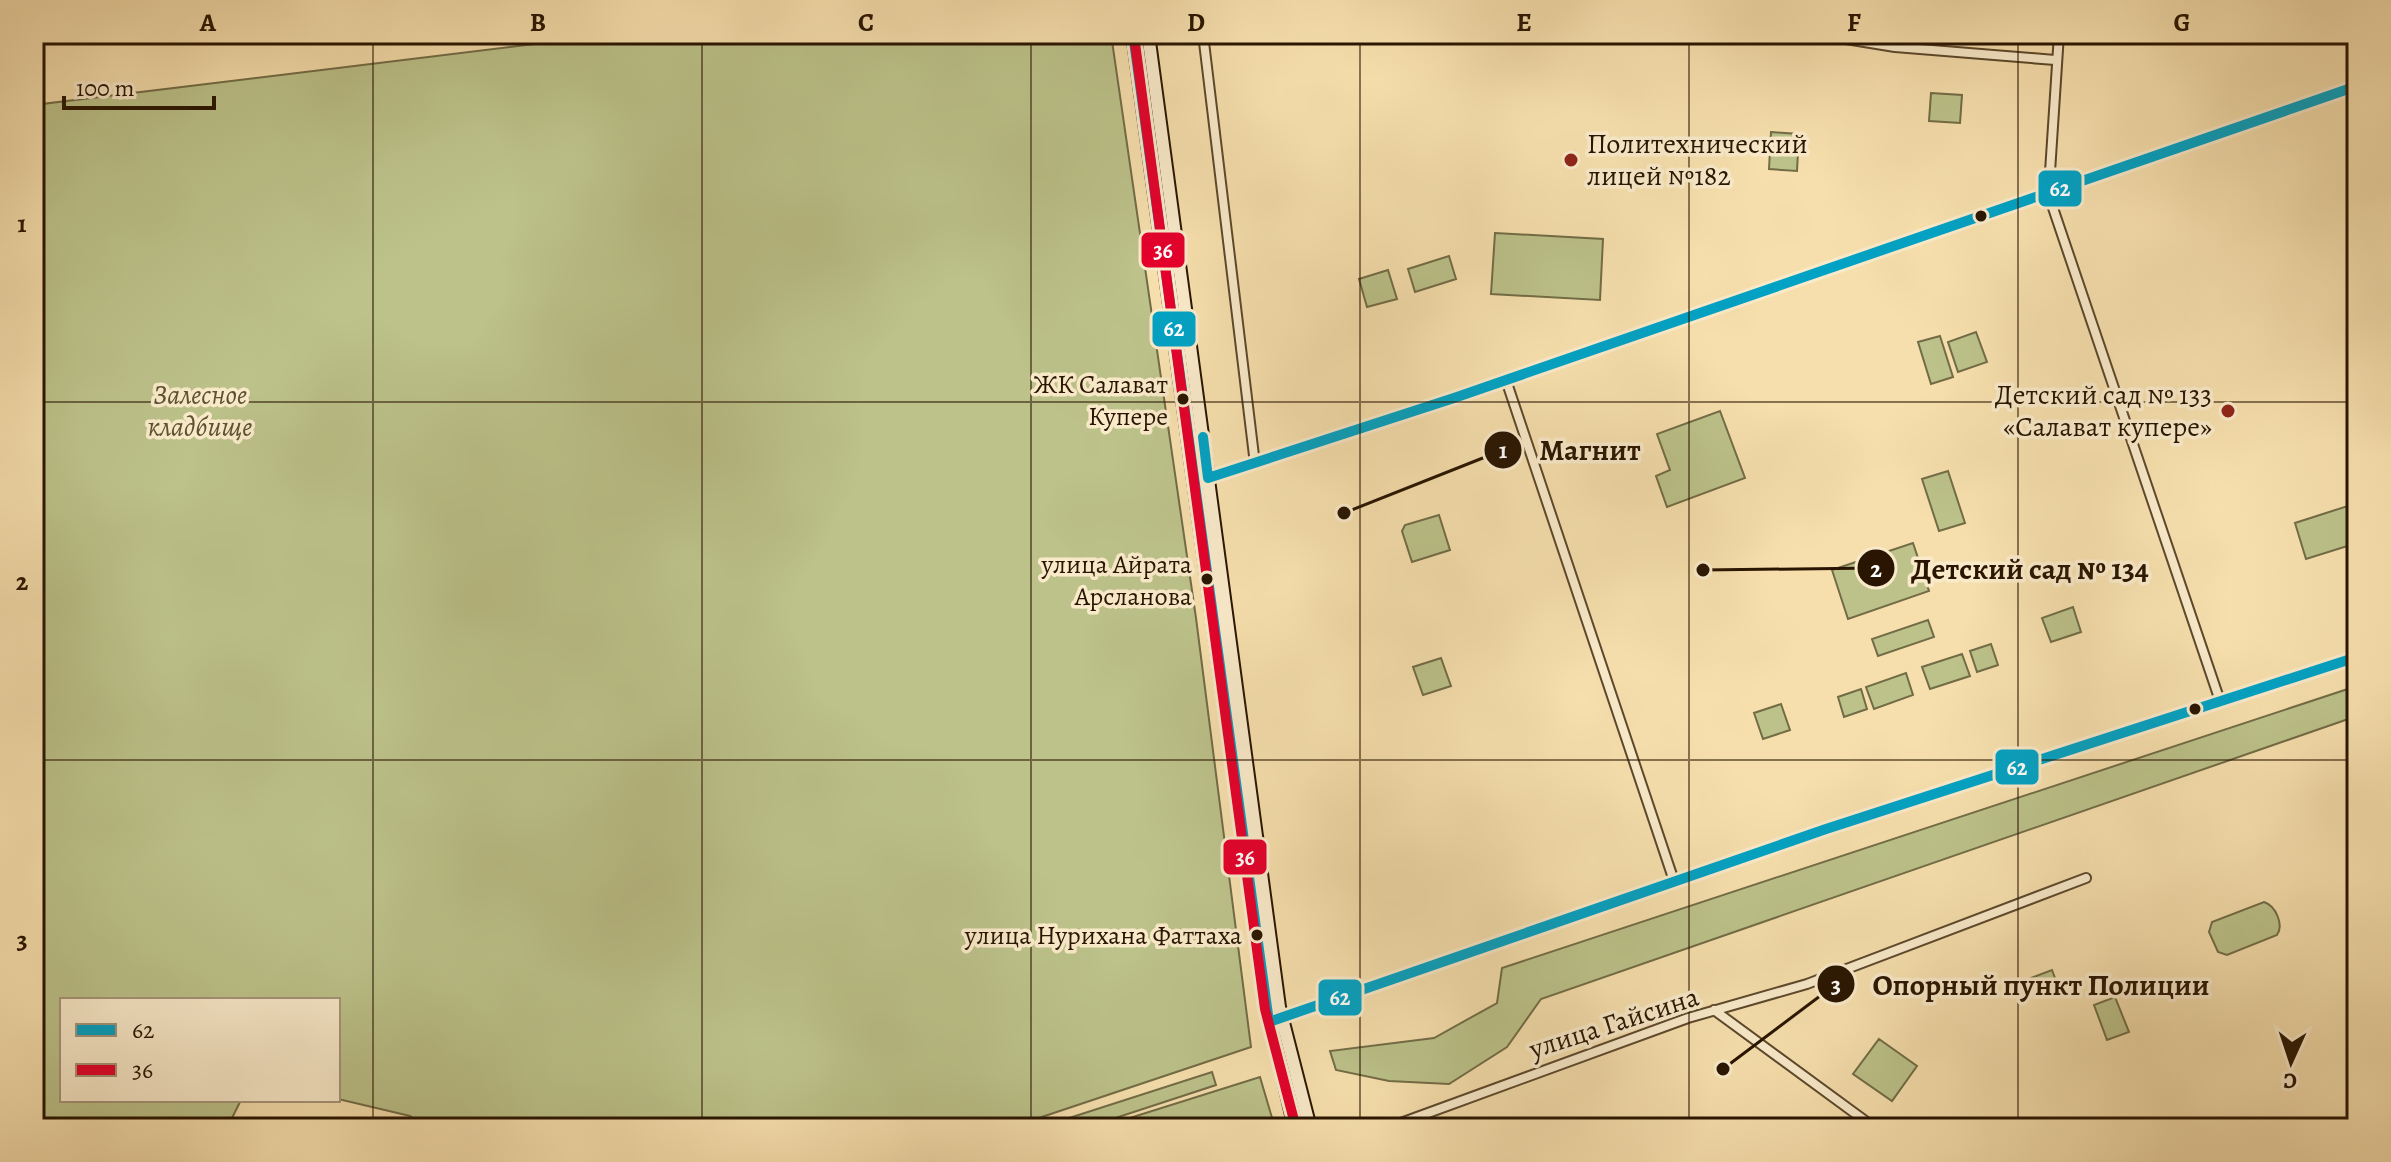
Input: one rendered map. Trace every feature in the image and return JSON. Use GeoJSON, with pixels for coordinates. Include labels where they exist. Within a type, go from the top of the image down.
{"type":"FeatureCollection","features":[{"type":"Feature","properties":{"kind":"street"},"geometry":{"type":"LineString","coordinates":[[1133,34],[1202,480]]}},
{"type":"Feature","properties":{"kind":"street"},"geometry":{"type":"LineString","coordinates":[[1148,34],[1202,480],[1275,1020],[1295,1128]]}},
{"type":"Feature","properties":{"kind":"street"},"geometry":{"type":"LineString","coordinates":[[1203,34],[1255,464]]}},
{"type":"Feature","properties":{"kind":"street"},"geometry":{"type":"LineString","coordinates":[[1815,34],[1895,47],[2055,60]]}},
{"type":"Feature","properties":{"kind":"street"},"geometry":{"type":"LineString","coordinates":[[2059,34],[2055,60],[2052,205],[2220,701]]}},
{"type":"Feature","properties":{"kind":"street"},"geometry":{"type":"LineString","coordinates":[[1202,480],[1506,380],[2357,86]]}},
{"type":"Feature","properties":{"kind":"street"},"geometry":{"type":"LineString","coordinates":[[1506,380],[1674,881]]}},
{"type":"Feature","properties":{"kind":"street"},"geometry":{"type":"LineString","coordinates":[[1275,1020],[1674,881],[2357,657]]}},
{"type":"Feature","properties":{"kind":"street"},"geometry":{"type":"LineString","coordinates":[[1714,1010],[1807,984],[2086,878]]}},
{"type":"Feature","properties":{"kind":"street","name":"улица Гайсина"},"geometry":{"type":"LineString","coordinates":[[1387,1128],[1714,1010],[1875,1128]]}},
{"type":"Feature","properties":{"kind":"street"},"geometry":{"type":"LineString","coordinates":[[1275,1020],[1310,1128]]}},
{"type":"Feature","properties":{"kind":"green space","name":"Залесное кладбище"},"geometry":{"type":"Polygon","coordinates":[[[616,34],[1111,34],[1196,618],[1251,1047],[1009,1128],[425,1128],[410,1116],[340,1099],[340,998],[60,998],[60,1102],[240,1102],[227,1128],[34,1128],[34,105],[616,34]]]}},
{"type":"Feature","properties":{"kind":"green space"},"geometry":{"type":"Polygon","coordinates":[[[1931,93],[1962,95],[1960,123],[1929,121],[1931,93]]]}},
{"type":"Feature","properties":{"kind":"green space"},"geometry":{"type":"Polygon","coordinates":[[[1771,132],[1799,134],[1797,171],[1769,169],[1771,132]]]}},
{"type":"Feature","properties":{"kind":"green space"},"geometry":{"type":"Polygon","coordinates":[[[1495,233],[1603,239],[1600,300],[1491,294],[1495,233]]]}},
{"type":"Feature","properties":{"kind":"green space"},"geometry":{"type":"Polygon","coordinates":[[[1449,256],[1456,279],[1415,292],[1408,269],[1449,256]]]}},
{"type":"Feature","properties":{"kind":"green space"},"geometry":{"type":"Polygon","coordinates":[[[1388,270],[1397,299],[1367,307],[1359,279],[1388,270]]]}},
{"type":"Feature","properties":{"kind":"green space"},"geometry":{"type":"Polygon","coordinates":[[[1976,332],[1987,362],[1958,372],[1948,342],[1976,332]]]}},
{"type":"Feature","properties":{"kind":"green space"},"geometry":{"type":"Polygon","coordinates":[[[1940,336],[1953,377],[1931,384],[1918,342],[1940,336]]]}},
{"type":"Feature","properties":{"kind":"green space"},"geometry":{"type":"Polygon","coordinates":[[[1720,411],[1745,478],[1667,507],[1656,476],[1670,470],[1657,434],[1720,411]]]}},
{"type":"Feature","properties":{"kind":"green space"},"geometry":{"type":"Polygon","coordinates":[[[1948,471],[1965,523],[1939,531],[1922,479],[1948,471]]]}},
{"type":"Feature","properties":{"kind":"green space"},"geometry":{"type":"Polygon","coordinates":[[[2357,503],[2357,543],[2306,559],[2295,523],[2357,503]]]}},
{"type":"Feature","properties":{"kind":"green space"},"geometry":{"type":"Polygon","coordinates":[[[1439,515],[1450,550],[1412,562],[1402,531],[1405,525],[1439,515]]]}},
{"type":"Feature","properties":{"kind":"green space"},"geometry":{"type":"Polygon","coordinates":[[[1913,543],[1929,591],[1848,619],[1832,570],[1913,543]]]}},
{"type":"Feature","properties":{"kind":"green space"},"geometry":{"type":"Polygon","coordinates":[[[2073,607],[2081,632],[2051,642],[2042,618],[2073,607]]]}},
{"type":"Feature","properties":{"kind":"green space"},"geometry":{"type":"Polygon","coordinates":[[[1928,620],[1934,637],[1878,656],[1872,639],[1928,620]]]}},
{"type":"Feature","properties":{"kind":"green space"},"geometry":{"type":"Polygon","coordinates":[[[1991,644],[1998,665],[1977,672],[1970,651],[1991,644]]]}},
{"type":"Feature","properties":{"kind":"green space"},"geometry":{"type":"Polygon","coordinates":[[[1962,654],[1970,676],[1930,689],[1922,667],[1962,654]]]}},
{"type":"Feature","properties":{"kind":"green space"},"geometry":{"type":"Polygon","coordinates":[[[1441,658],[1451,686],[1423,695],[1413,667],[1441,658]]]}},
{"type":"Feature","properties":{"kind":"green space"},"geometry":{"type":"Polygon","coordinates":[[[1906,673],[1913,695],[1874,709],[1866,687],[1906,673]]]}},
{"type":"Feature","properties":{"kind":"green space"},"geometry":{"type":"Polygon","coordinates":[[[2357,686],[2357,716],[1541,999],[1507,1047],[1449,1084],[1389,1081],[1336,1070],[1330,1051],[1434,1038],[1497,1003],[1502,968],[2357,686]]]}},
{"type":"Feature","properties":{"kind":"green space"},"geometry":{"type":"Polygon","coordinates":[[[1861,689],[1867,709],[1844,717],[1838,697],[1861,689]]]}},
{"type":"Feature","properties":{"kind":"green space"},"geometry":{"type":"Polygon","coordinates":[[[1781,704],[1790,730],[1763,739],[1754,713],[1781,704]]]}},
{"type":"Feature","properties":{"kind":"green space"},"geometry":{"type":"Polygon","coordinates":[[[2264,902],[2278,916],[2280,926],[2277,935],[2227,955],[2218,952],[2209,932],[2212,922],[2264,902]]]}},
{"type":"Feature","properties":{"kind":"green space"},"geometry":{"type":"Polygon","coordinates":[[[2052,970],[2059,989],[2038,996],[2031,978],[2052,970]]]}},
{"type":"Feature","properties":{"kind":"green space"},"geometry":{"type":"Polygon","coordinates":[[[2115,997],[2129,1032],[2107,1040],[2094,1005],[2115,997]]]}},
{"type":"Feature","properties":{"kind":"green space"},"geometry":{"type":"Polygon","coordinates":[[[1879,1039],[1917,1066],[1892,1101],[1853,1074],[1879,1039]]]}},
{"type":"Feature","properties":{"kind":"green space"},"geometry":{"type":"Polygon","coordinates":[[[1212,1072],[1216,1085],[1085,1128],[1038,1128],[1212,1072]]]}},
{"type":"Feature","properties":{"kind":"green space"},"geometry":{"type":"Polygon","coordinates":[[[1260,1077],[1275,1128],[1098,1128],[1260,1077]]]}},
{"type":"Feature","properties":{"kind":"transit line","name":"62"},"geometry":{"type":"LineString","coordinates":[[1133,34],[1269,1022],[1826,829],[2357,657]]}},
{"type":"Feature","properties":{"kind":"transit line","name":"36"},"geometry":{"type":"LineString","coordinates":[[1134,36],[1265,1009],[1296,1128]]}},
{"type":"Feature","properties":{"kind":"transit line","name":"62"},"geometry":{"type":"LineString","coordinates":[[1203,437],[1208,478],[1454,398],[2357,86]]}},
{"type":"Feature","properties":{"kind":"place","name":"Политехнический лицей №182"},"geometry":{"type":"Point","coordinates":[1571,160]}},
{"type":"Feature","properties":{"kind":"place","name":"ЖК Салават Купере"},"geometry":{"type":"Point","coordinates":[1183,399]}},
{"type":"Feature","properties":{"kind":"place","name":"Детский сад № 133 «Салават купере»"},"geometry":{"type":"Point","coordinates":[2228,411]}},
{"type":"Feature","properties":{"kind":"place","name":"Магнит"},"geometry":{"type":"Point","coordinates":[1344,513]}},
{"type":"Feature","properties":{"kind":"place","name":"Детский сад № 134"},"geometry":{"type":"Point","coordinates":[1703,570]}},
{"type":"Feature","properties":{"kind":"place","name":"улица Айрата Арсланова"},"geometry":{"type":"Point","coordinates":[1207,579]}},
{"type":"Feature","properties":{"kind":"place","name":"улица Нурихана Фаттаха"},"geometry":{"type":"Point","coordinates":[1257,935]}},
{"type":"Feature","properties":{"kind":"place","name":"Опорный пункт Полиции"},"geometry":{"type":"Point","coordinates":[1723,1069]}}]}
